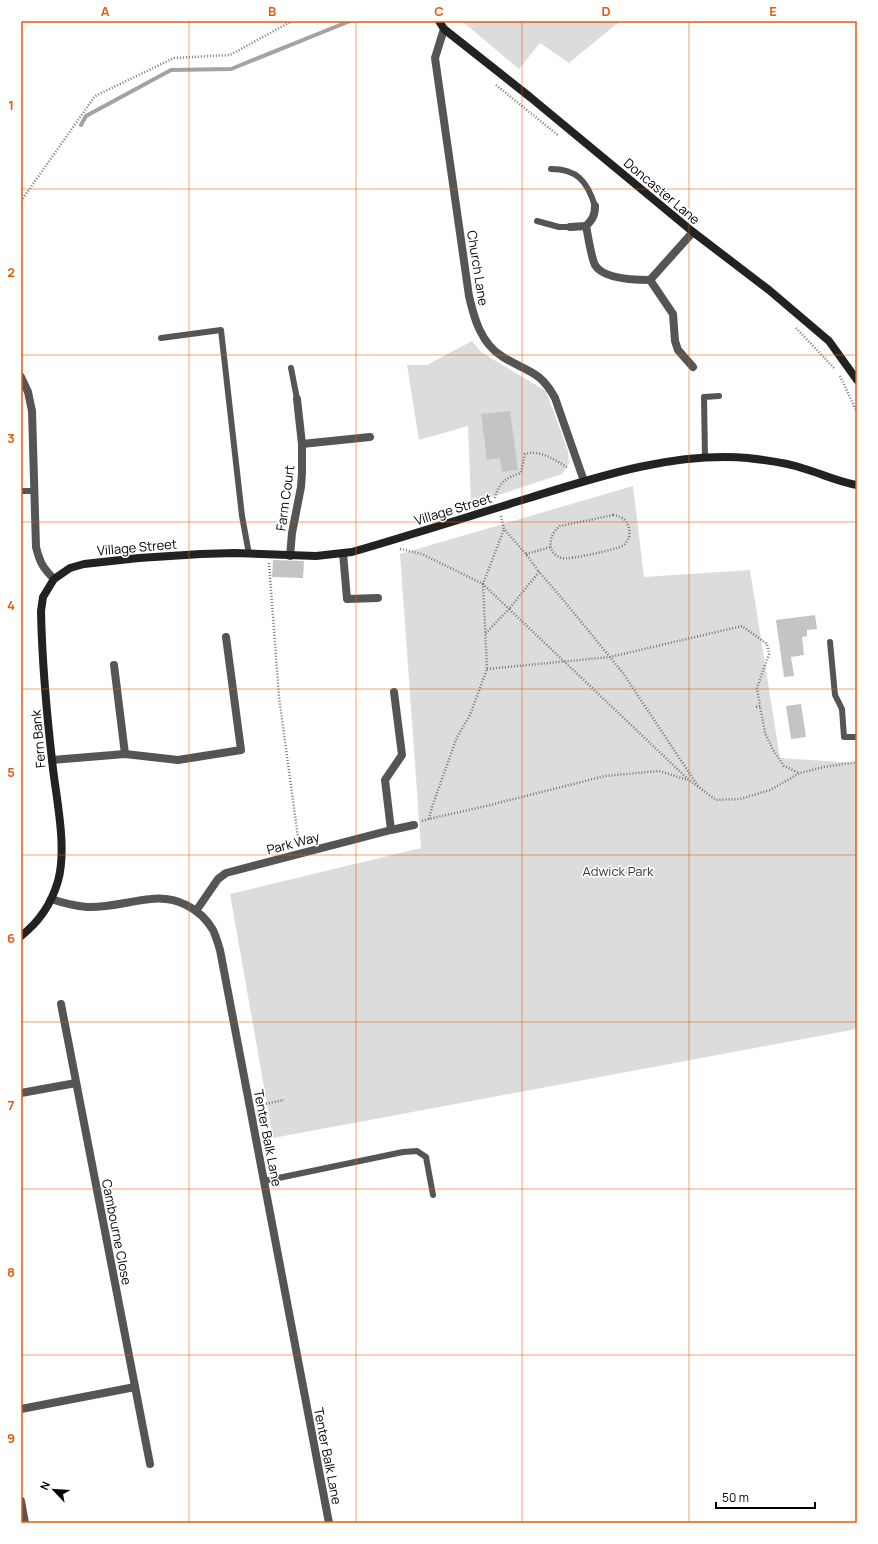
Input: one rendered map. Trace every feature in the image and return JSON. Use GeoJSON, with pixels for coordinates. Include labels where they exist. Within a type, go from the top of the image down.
{"type":"FeatureCollection","features":[{"type":"Feature","properties":{"kind":"street"},"geometry":{"type":"LineString","coordinates":[[440,21],[444,29]]}},
{"type":"Feature","properties":{"kind":"street","name":"Doncaster Lane"},"geometry":{"type":"LineString","coordinates":[[444,29],[530,97],[693,232],[769,290],[829,341],[857,380]]}},
{"type":"Feature","properties":{"kind":"street","name":"Church Lane"},"geometry":{"type":"LineString","coordinates":[[444,29],[435,58],[472,310],[484,338],[501,357],[542,378],[549,387],[555,398],[584,481]]}},
{"type":"Feature","properties":{"kind":"street"},"geometry":{"type":"LineString","coordinates":[[570,227],[586,226],[592,219],[595,212],[595,206]]}},
{"type":"Feature","properties":{"kind":"street"},"geometry":{"type":"LineString","coordinates":[[586,226],[594,264],[599,270],[618,277],[650,280]]}},
{"type":"Feature","properties":{"kind":"street"},"geometry":{"type":"LineString","coordinates":[[650,280],[693,232]]}},
{"type":"Feature","properties":{"kind":"street"},"geometry":{"type":"LineString","coordinates":[[650,280],[673,314],[675,341],[678,350],[693,366]]}},
{"type":"Feature","properties":{"kind":"street"},"geometry":{"type":"LineString","coordinates":[[21,378],[28,392],[32,411],[36,547],[40,562],[44,569],[54,579]]}},
{"type":"Feature","properties":{"kind":"street","name":"Farm Court"},"geometry":{"type":"LineString","coordinates":[[290,556],[292,533],[301,487],[302,444],[297,399]]}},
{"type":"Feature","properties":{"kind":"street"},"geometry":{"type":"LineString","coordinates":[[302,444],[370,437]]}},
{"type":"Feature","properties":{"kind":"street","name":"Village Street"},"geometry":{"type":"LineString","coordinates":[[54,579],[70,568],[84,564],[102,562],[201,554],[316,556],[352,552],[584,481],[645,465],[705,458],[748,458],[800,467],[857,485]]}},
{"type":"Feature","properties":{"kind":"street"},"geometry":{"type":"LineString","coordinates":[[343,553],[348,599],[378,598]]}},
{"type":"Feature","properties":{"kind":"street","name":"Fern Bank"},"geometry":{"type":"LineString","coordinates":[[21,936],[39,919],[51,899],[58,880],[62,857],[52,760],[41,611],[43,597],[54,579]]}},
{"type":"Feature","properties":{"kind":"street"},"geometry":{"type":"LineString","coordinates":[[52,760],[125,754],[178,760],[241,750],[226,637]]}},
{"type":"Feature","properties":{"kind":"street"},"geometry":{"type":"LineString","coordinates":[[114,665],[125,754]]}},
{"type":"Feature","properties":{"kind":"street"},"geometry":{"type":"LineString","coordinates":[[391,830],[385,780],[402,755],[394,692]]}},
{"type":"Feature","properties":{"kind":"street","name":"Park Way"},"geometry":{"type":"LineString","coordinates":[[196,911],[218,879],[226,873],[414,825]]}},
{"type":"Feature","properties":{"kind":"street","name":"Tenter Balk Lane"},"geometry":{"type":"LineString","coordinates":[[51,899],[66,904],[87,907],[153,899],[169,899],[181,902],[196,911],[205,919],[214,931],[220,950],[328,1523]]}},
{"type":"Feature","properties":{"kind":"street","name":"Cambourne Close"},"geometry":{"type":"LineString","coordinates":[[61,1004],[150,1464]]}},
{"type":"Feature","properties":{"kind":"street"},"geometry":{"type":"LineString","coordinates":[[21,1093],[76,1083]]}},
{"type":"Feature","properties":{"kind":"street"},"geometry":{"type":"LineString","coordinates":[[21,1409],[135,1387]]}},
{"type":"Feature","properties":{"kind":"street"},"geometry":{"type":"LineString","coordinates":[[21,1501],[25,1523]]}},
{"type":"Feature","properties":{"kind":"lane"},"geometry":{"type":"LineString","coordinates":[[551,169],[569,171],[577,176],[588,188],[595,206]]}},
{"type":"Feature","properties":{"kind":"lane"},"geometry":{"type":"LineString","coordinates":[[537,221],[559,227],[570,227]]}},
{"type":"Feature","properties":{"kind":"lane"},"geometry":{"type":"LineString","coordinates":[[161,338],[221,330],[242,516],[249,554]]}},
{"type":"Feature","properties":{"kind":"lane"},"geometry":{"type":"LineString","coordinates":[[291,368],[297,399]]}},
{"type":"Feature","properties":{"kind":"lane"},"geometry":{"type":"LineString","coordinates":[[705,458],[704,397],[719,396]]}},
{"type":"Feature","properties":{"kind":"lane"},"geometry":{"type":"LineString","coordinates":[[21,491],[34,491]]}},
{"type":"Feature","properties":{"kind":"lane"},"geometry":{"type":"LineString","coordinates":[[830,642],[835,695],[842,709],[844,737],[857,737]]}},
{"type":"Feature","properties":{"kind":"lane"},"geometry":{"type":"LineString","coordinates":[[264,1181],[402,1152],[417,1151],[426,1157],[433,1195]]}},
{"type":"Feature","properties":{"kind":"path"},"geometry":{"type":"LineString","coordinates":[[21,201],[95,96],[174,58],[230,55],[292,21]]}},
{"type":"Feature","properties":{"kind":"path"},"geometry":{"type":"LineString","coordinates":[[584,481],[567,467],[550,457],[531,452],[525,454],[522,461],[521,473],[510,476],[501,482],[495,496],[504,530],[526,554],[538,572],[623,673],[698,786]]}},
{"type":"Feature","properties":{"kind":"path"},"geometry":{"type":"LineString","coordinates":[[613,515],[623,518],[629,525],[630,537],[622,546],[567,559],[557,556],[551,547],[550,540],[552,535],[560,526],[613,515]]}},
{"type":"Feature","properties":{"kind":"path"},"geometry":{"type":"LineString","coordinates":[[429,818],[457,737],[470,715],[487,669],[483,584],[504,530]]}},
{"type":"Feature","properties":{"kind":"path"},"geometry":{"type":"LineString","coordinates":[[395,539],[396,548],[422,554],[483,584],[689,780],[716,800],[740,799],[770,790],[800,773],[824,767],[857,762]]}},
{"type":"Feature","properties":{"kind":"path"},"geometry":{"type":"LineString","coordinates":[[526,554],[551,547]]}},
{"type":"Feature","properties":{"kind":"path"},"geometry":{"type":"LineString","coordinates":[[268,555],[279,697],[300,853]]}},
{"type":"Feature","properties":{"kind":"path"},"geometry":{"type":"LineString","coordinates":[[486,634],[538,572]]}},
{"type":"Feature","properties":{"kind":"path"},"geometry":{"type":"LineString","coordinates":[[487,669],[610,657],[742,626],[768,644],[769,654],[758,688],[765,733],[773,750],[784,766],[800,773]]}},
{"type":"Feature","properties":{"kind":"path"},"geometry":{"type":"LineString","coordinates":[[756,707],[760,706]]}},
{"type":"Feature","properties":{"kind":"path"},"geometry":{"type":"LineString","coordinates":[[414,825],[429,818],[486,806],[605,776],[659,771],[689,780]]}},
{"type":"Feature","properties":{"kind":"path"},"geometry":{"type":"LineString","coordinates":[[250,1107],[284,1100]]}},
{"type":"Feature","properties":{"kind":"green space"},"geometry":{"type":"Polygon","coordinates":[[[462,21],[620,21],[569,63],[540,43],[519,69],[462,21]]]}},
{"type":"Feature","properties":{"kind":"green space"},"geometry":{"type":"Polygon","coordinates":[[[472,341],[481,352],[546,391],[568,451],[569,463],[562,474],[471,504],[468,426],[419,440],[407,365],[427,365],[472,341]]]}},
{"type":"Feature","properties":{"kind":"green space","name":"Adwick Park"},"geometry":{"type":"Polygon","coordinates":[[[633,486],[644,577],[750,570],[780,758],[857,763],[857,1029],[273,1138],[230,894],[421,848],[400,554],[633,486]]]}},
{"type":"Feature","properties":{"kind":"building"},"geometry":{"type":"Polygon","coordinates":[[[510,411],[518,470],[502,472],[500,458],[487,460],[481,414],[510,411]]]}},
{"type":"Feature","properties":{"kind":"building"},"geometry":{"type":"Polygon","coordinates":[[[273,560],[304,561],[303,578],[272,577],[273,560]]]}},
{"type":"Feature","properties":{"kind":"building"},"geometry":{"type":"Polygon","coordinates":[[[815,615],[817,629],[807,630],[807,636],[802,637],[804,655],[791,657],[794,676],[784,677],[776,620],[815,615]]]}},
{"type":"Feature","properties":{"kind":"building"},"geometry":{"type":"Polygon","coordinates":[[[801,704],[806,737],[791,739],[786,706],[801,704]]]}},
{"type":"Feature","properties":{"kind":"waterway"},"geometry":{"type":"LineString","coordinates":[[81,125],[86,116],[171,70],[231,69],[350,21]]}}]}
